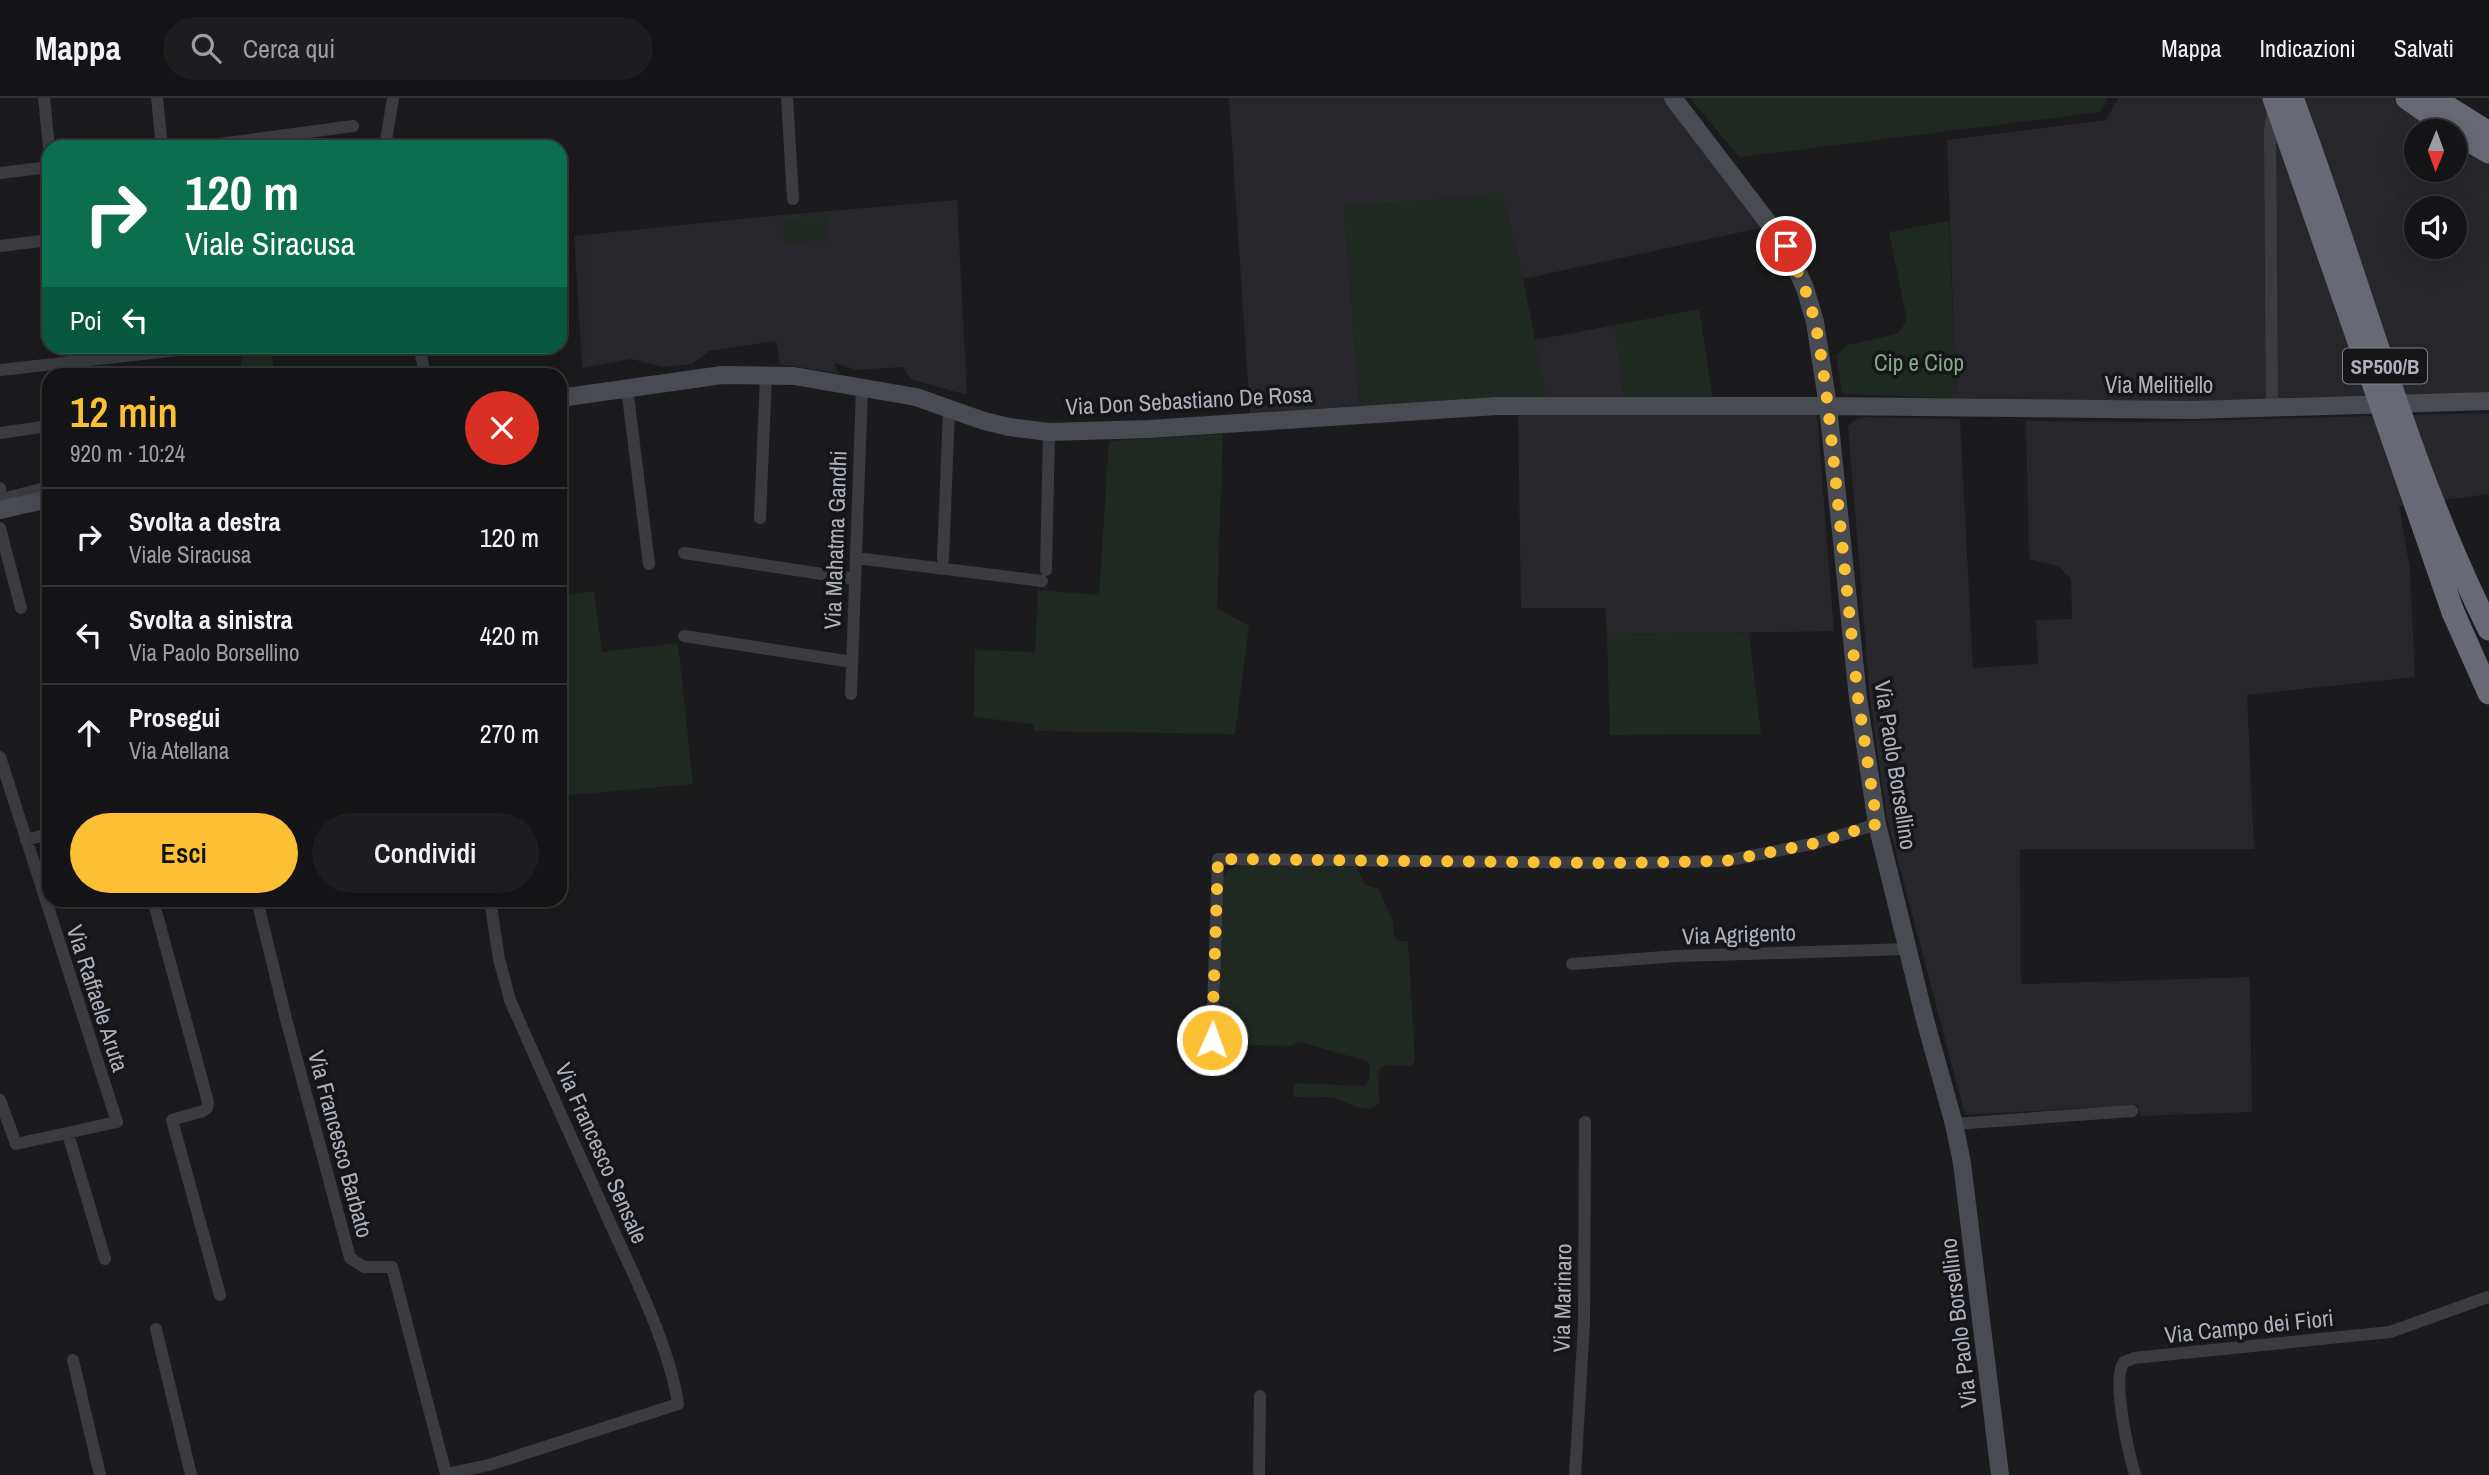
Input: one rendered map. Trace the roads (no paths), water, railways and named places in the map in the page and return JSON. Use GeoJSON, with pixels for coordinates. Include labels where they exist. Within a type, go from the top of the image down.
{"type":"FeatureCollection","features":[{"type":"Feature","properties":{"kind":"highway","name":"SP500/B"},"geometry":{"type":"LineString","coordinates":[[2274,98],[2449,599],[2489,693]]}},
{"type":"Feature","properties":{"kind":"highway","name":"SP500/B"},"geometry":{"type":"LineString","coordinates":[[2292,98],[2322,179],[2417,464],[2466,583],[2489,629]]}},
{"type":"Feature","properties":{"kind":"highway"},"geometry":{"type":"LineString","coordinates":[[2407,98],[2437,119]]}},
{"type":"Feature","properties":{"kind":"highway"},"geometry":{"type":"LineString","coordinates":[[2433,98],[2489,133]]}},
{"type":"Feature","properties":{"kind":"highway"},"geometry":{"type":"LineString","coordinates":[[2468,140],[2489,152]]}},
{"type":"Feature","properties":{"kind":"street"},"geometry":{"type":"LineString","coordinates":[[44,98],[48,140]]}},
{"type":"Feature","properties":{"kind":"street"},"geometry":{"type":"LineString","coordinates":[[158,98],[162,140]]}},
{"type":"Feature","properties":{"kind":"street"},"geometry":{"type":"LineString","coordinates":[[386,140],[393,98]]}},
{"type":"Feature","properties":{"kind":"street"},"geometry":{"type":"LineString","coordinates":[[787,98],[793,199]]}},
{"type":"Feature","properties":{"kind":"street","name":"Via Paolo Borsellino"},"geometry":{"type":"LineString","coordinates":[[1673,98],[1786,246],[1805,288],[1815,322],[1828,406],[1858,698],[1877,824],[1962,1163],[1976,1259],[2000,1475]]}},
{"type":"Feature","properties":{"kind":"street"},"geometry":{"type":"LineString","coordinates":[[2272,408],[2270,131],[2274,98]]}},
{"type":"Feature","properties":{"kind":"street"},"geometry":{"type":"LineString","coordinates":[[250,140],[353,126]]}},
{"type":"Feature","properties":{"kind":"street"},"geometry":{"type":"LineString","coordinates":[[0,173],[42,168]]}},
{"type":"Feature","properties":{"kind":"street"},"geometry":{"type":"LineString","coordinates":[[0,246],[42,241]]}},
{"type":"Feature","properties":{"kind":"street"},"geometry":{"type":"LineString","coordinates":[[0,370],[143,354]]}},
{"type":"Feature","properties":{"kind":"street","name":"Via Don Sebastiano De Rosa"},"geometry":{"type":"LineString","coordinates":[[567,397],[722,375],[794,376],[916,397],[1009,428],[1049,432],[1149,429],[1497,406],[1828,406]]}},
{"type":"Feature","properties":{"kind":"street"},"geometry":{"type":"LineString","coordinates":[[760,517],[766,376]]}},
{"type":"Feature","properties":{"kind":"street"},"geometry":{"type":"LineString","coordinates":[[627,388],[649,564]]}},
{"type":"Feature","properties":{"kind":"street","name":"Via Mahatma Gandhi"},"geometry":{"type":"LineString","coordinates":[[851,694],[862,388]]}},
{"type":"Feature","properties":{"kind":"street","name":"Via Melitiello"},"geometry":{"type":"LineString","coordinates":[[1828,406],[2193,410],[2489,401]]}},
{"type":"Feature","properties":{"kind":"street"},"geometry":{"type":"LineString","coordinates":[[943,559],[949,410]]}},
{"type":"Feature","properties":{"kind":"street"},"geometry":{"type":"LineString","coordinates":[[0,433],[42,427]]}},
{"type":"Feature","properties":{"kind":"street"},"geometry":{"type":"LineString","coordinates":[[856,558],[1044,576],[1049,432]]}},
{"type":"Feature","properties":{"kind":"street"},"geometry":{"type":"LineString","coordinates":[[3,501],[42,489]]}},
{"type":"Feature","properties":{"kind":"street"},"geometry":{"type":"LineString","coordinates":[[3,501],[42,499]]}},
{"type":"Feature","properties":{"kind":"street"},"geometry":{"type":"LineString","coordinates":[[0,528],[21,608]]}},
{"type":"Feature","properties":{"kind":"street"},"geometry":{"type":"LineString","coordinates":[[684,553],[855,579]]}},
{"type":"Feature","properties":{"kind":"street"},"geometry":{"type":"LineString","coordinates":[[684,636],[852,662]]}},
{"type":"Feature","properties":{"kind":"street","name":"Via Raffaele Aruta"},"geometry":{"type":"LineString","coordinates":[[0,757],[42,890]]}},
{"type":"Feature","properties":{"kind":"street"},"geometry":{"type":"LineString","coordinates":[[1212,1040],[1218,859],[1617,863],[1725,861],[1812,844],[1877,824]]}},
{"type":"Feature","properties":{"kind":"street"},"geometry":{"type":"LineString","coordinates":[[26,840],[42,836]]}},
{"type":"Feature","properties":{"kind":"street","name":"Via Raffaele Aruta"},"geometry":{"type":"LineString","coordinates":[[48,907],[117,1122],[68,1134]]}},
{"type":"Feature","properties":{"kind":"street"},"geometry":{"type":"LineString","coordinates":[[155,907],[208,1102],[207,1108],[202,1111],[172,1120],[220,1295]]}},
{"type":"Feature","properties":{"kind":"street","name":"Via Francesco Barbato"},"geometry":{"type":"LineString","coordinates":[[259,907],[349,1258],[364,1267],[392,1267],[446,1475],[489,1465],[660,1410]]}},
{"type":"Feature","properties":{"kind":"street","name":"Via Francesco Sensale"},"geometry":{"type":"LineString","coordinates":[[491,907],[499,959],[510,1000],[635,1276],[675,1386],[678,1404],[660,1410]]}},
{"type":"Feature","properties":{"kind":"street","name":"Via Agrigento"},"geometry":{"type":"LineString","coordinates":[[1572,964],[1677,956],[1908,949]]}},
{"type":"Feature","properties":{"kind":"street"},"geometry":{"type":"LineString","coordinates":[[0,1100],[16,1144],[68,1134],[105,1259]]}},
{"type":"Feature","properties":{"kind":"street"},"geometry":{"type":"LineString","coordinates":[[1954,1124],[2132,1111]]}},
{"type":"Feature","properties":{"kind":"street","name":"Via Marinaro"},"geometry":{"type":"LineString","coordinates":[[1575,1475],[1584,1324],[1585,1122]]}},
{"type":"Feature","properties":{"kind":"street","name":"Via Campo dei Fiori"},"geometry":{"type":"LineString","coordinates":[[2135,1475],[2125,1435],[2119,1372],[2124,1362],[2134,1358],[2390,1332],[2488,1297]]}},
{"type":"Feature","properties":{"kind":"street"},"geometry":{"type":"LineString","coordinates":[[156,1329],[191,1475]]}},
{"type":"Feature","properties":{"kind":"street"},"geometry":{"type":"LineString","coordinates":[[73,1360],[100,1475]]}},
{"type":"Feature","properties":{"kind":"street"},"geometry":{"type":"LineString","coordinates":[[1259,1475],[1260,1396]]}},
{"type":"Feature","properties":{"kind":"park label","name":"Cip e Ciop"},"geometry":{"type":"Point","coordinates":[1919,362]}}]}
